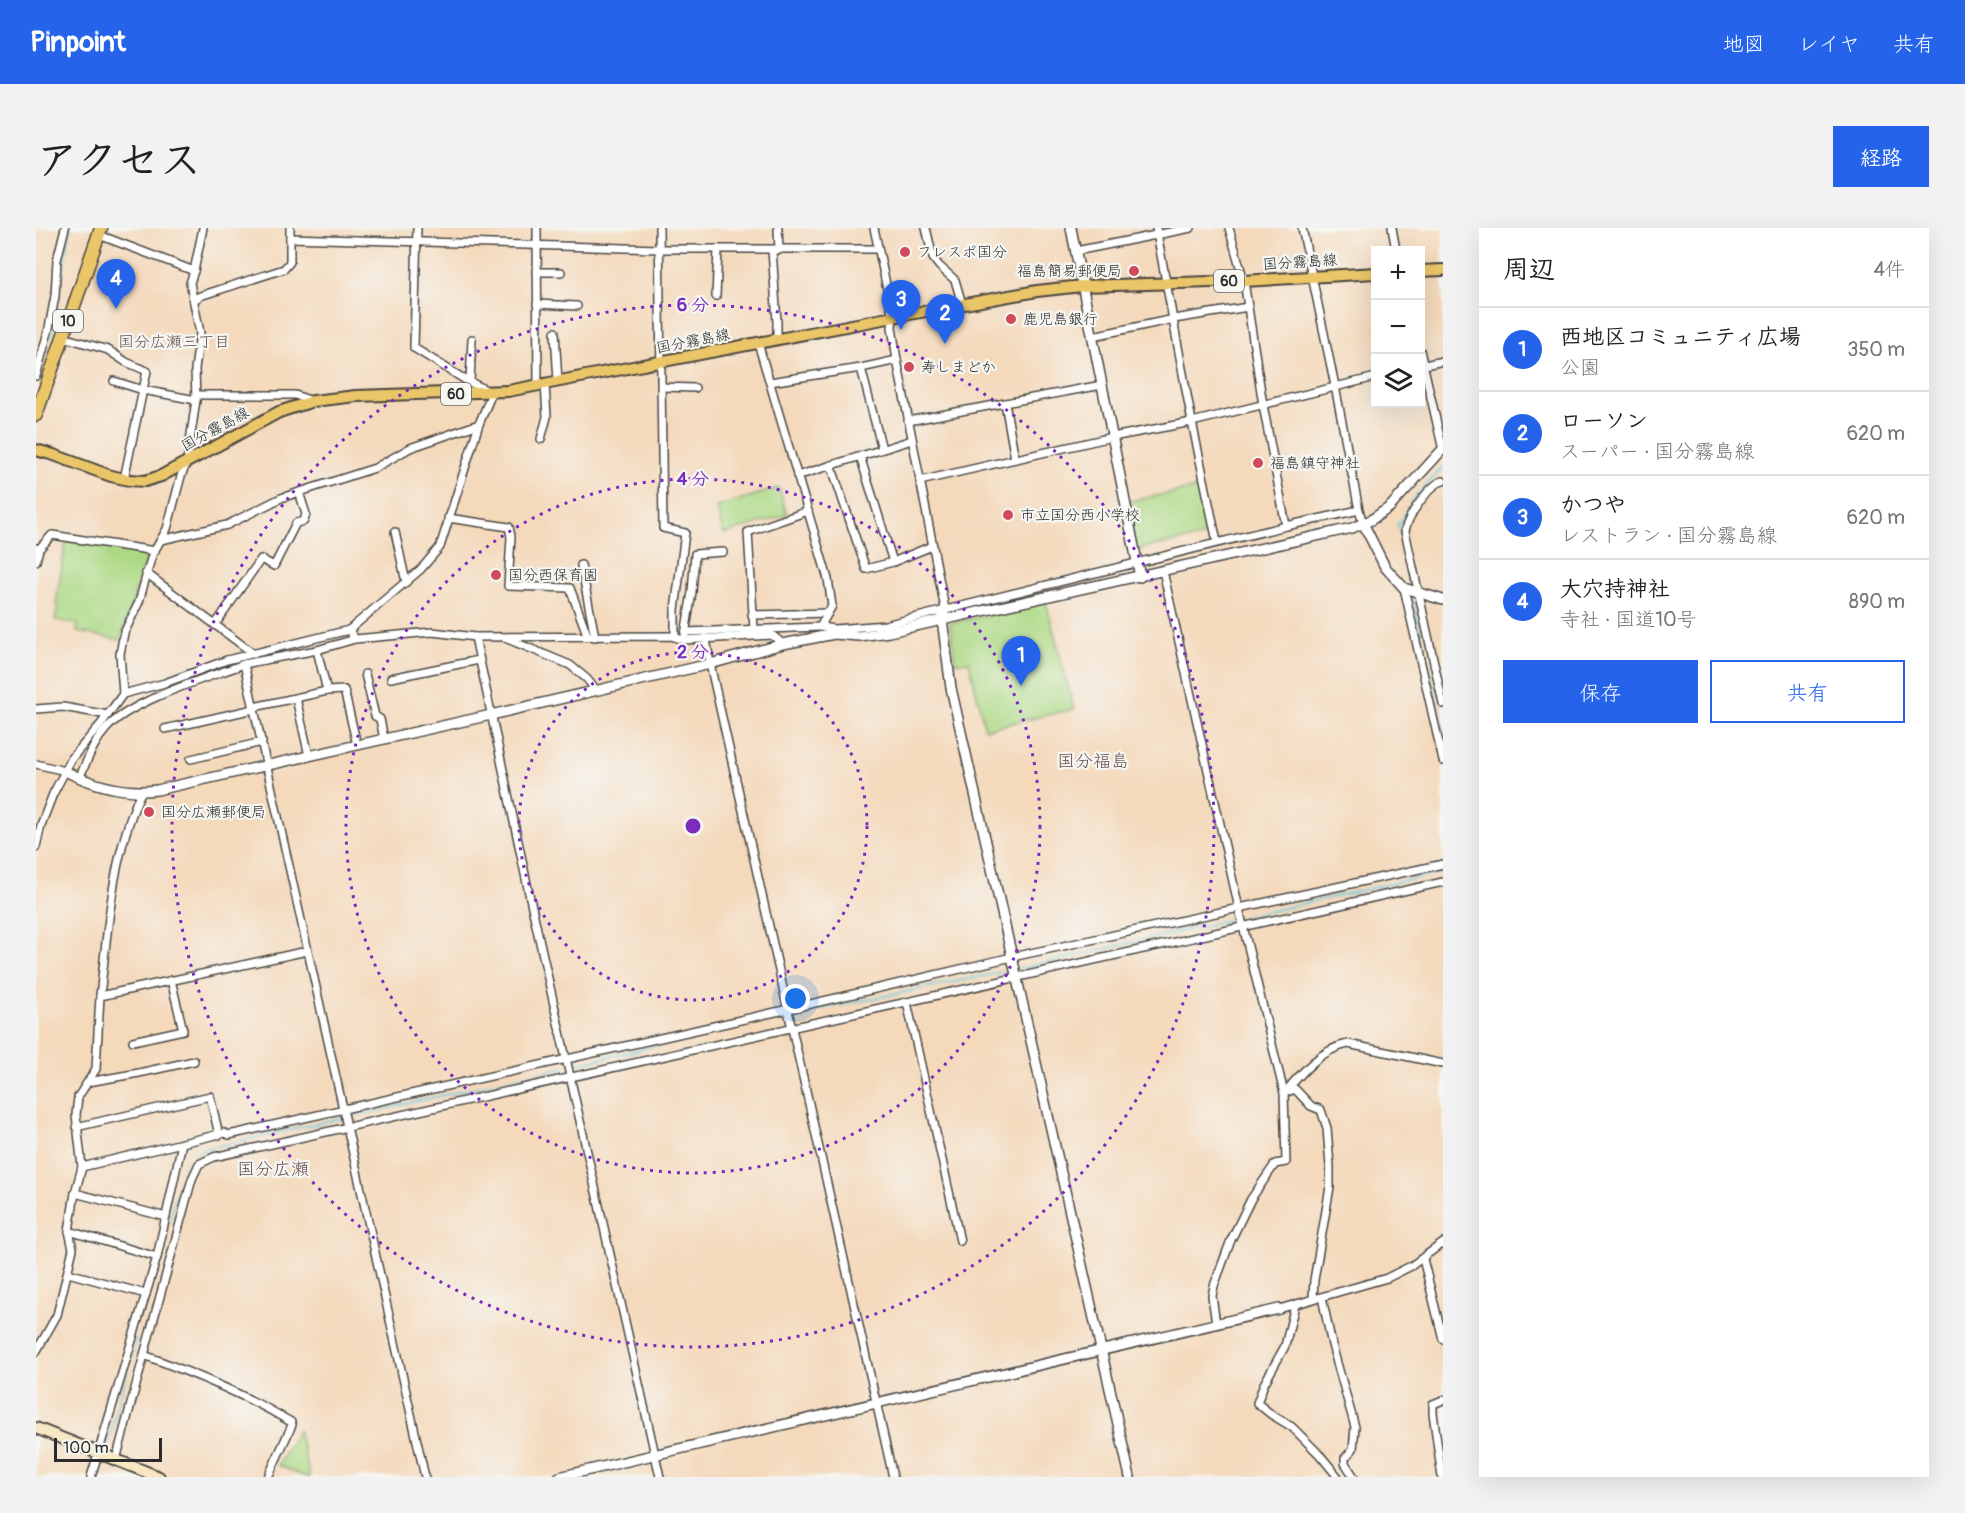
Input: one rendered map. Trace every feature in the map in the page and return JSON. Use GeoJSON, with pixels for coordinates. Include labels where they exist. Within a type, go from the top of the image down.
{"type":"FeatureCollection","features":[{"type":"Feature","properties":{"kind":"highway","name":"10"},"geometry":{"type":"LineString","coordinates":[[36,415],[100,231]]}},
{"type":"Feature","properties":{"kind":"main road"},"geometry":{"type":"LineString","coordinates":[[1425,271],[1443,270]]}},
{"type":"Feature","properties":{"kind":"main road","name":"国分霧島線"},"geometry":{"type":"LineString","coordinates":[[36,450],[124,479],[145,481],[187,462],[262,420],[313,401],[356,396],[492,393],[1036,291],[1082,286],[1244,281],[1371,273]]}},
{"type":"Feature","properties":{"kind":"main road"},"geometry":{"type":"LineString","coordinates":[[36,1428],[159,1477]]}},
{"type":"Feature","properties":{"kind":"street"},"geometry":{"type":"LineString","coordinates":[[36,376],[55,296],[57,260],[65,228]]}},
{"type":"Feature","properties":{"kind":"street"},"geometry":{"type":"LineString","coordinates":[[36,847],[46,810],[72,758],[108,716],[123,694],[120,654],[122,643],[139,602],[146,573],[155,550],[167,529],[187,462],[196,398],[195,369],[200,333],[190,283],[203,228]]}},
{"type":"Feature","properties":{"kind":"street"},"geometry":{"type":"LineString","coordinates":[[194,300],[200,296],[284,269],[290,262],[290,228]]}},
{"type":"Feature","properties":{"kind":"street"},"geometry":{"type":"LineString","coordinates":[[123,694],[165,683],[226,660],[350,630],[421,569],[440,547],[479,424],[492,393],[414,348],[417,228]]}},
{"type":"Feature","properties":{"kind":"street"},"geometry":{"type":"LineString","coordinates":[[537,228],[537,304],[542,385],[547,417],[541,439]]}},
{"type":"Feature","properties":{"kind":"street"},"geometry":{"type":"LineString","coordinates":[[659,228],[663,528],[685,533],[675,610],[675,637]]}},
{"type":"Feature","properties":{"kind":"street"},"geometry":{"type":"LineString","coordinates":[[778,228],[779,250]]}},
{"type":"Feature","properties":{"kind":"street"},"geometry":{"type":"LineString","coordinates":[[874,228],[893,317],[892,327],[897,360],[945,609],[942,619],[951,688],[1130,1477]]}},
{"type":"Feature","properties":{"kind":"street"},"geometry":{"type":"LineString","coordinates":[[926,228],[933,258],[939,267],[956,280],[962,304]]}},
{"type":"Feature","properties":{"kind":"street"},"geometry":{"type":"LineString","coordinates":[[1071,228],[1140,577]]}},
{"type":"Feature","properties":{"kind":"street"},"geometry":{"type":"LineString","coordinates":[[1076,251],[1157,231],[1191,228]]}},
{"type":"Feature","properties":{"kind":"street"},"geometry":{"type":"LineString","coordinates":[[1229,228],[1244,281],[1263,405],[1286,526]]}},
{"type":"Feature","properties":{"kind":"street"},"geometry":{"type":"LineString","coordinates":[[1302,228],[1363,523],[1385,567],[1405,589],[1443,600]]}},
{"type":"Feature","properties":{"kind":"street"},"geometry":{"type":"LineString","coordinates":[[1392,228],[1395,246]]}},
{"type":"Feature","properties":{"kind":"street"},"geometry":{"type":"LineString","coordinates":[[100,231],[194,271]]}},
{"type":"Feature","properties":{"kind":"street"},"geometry":{"type":"LineString","coordinates":[[1157,231],[1192,422],[1217,542]]}},
{"type":"Feature","properties":{"kind":"street"},"geometry":{"type":"LineString","coordinates":[[290,237],[659,249],[779,250]]}},
{"type":"Feature","properties":{"kind":"street"},"geometry":{"type":"LineString","coordinates":[[716,296],[718,249]]}},
{"type":"Feature","properties":{"kind":"street"},"geometry":{"type":"LineString","coordinates":[[777,340],[772,250],[878,249]]}},
{"type":"Feature","properties":{"kind":"street"},"geometry":{"type":"LineString","coordinates":[[537,272],[561,272]]}},
{"type":"Feature","properties":{"kind":"street"},"geometry":{"type":"LineString","coordinates":[[537,304],[577,306]]}},
{"type":"Feature","properties":{"kind":"street"},"geometry":{"type":"LineString","coordinates":[[1093,336],[1174,319],[1248,307]]}},
{"type":"Feature","properties":{"kind":"street"},"geometry":{"type":"LineString","coordinates":[[555,332],[558,382]]}},
{"type":"Feature","properties":{"kind":"street"},"geometry":{"type":"LineString","coordinates":[[63,337],[108,350],[132,365],[147,371],[124,479]]}},
{"type":"Feature","properties":{"kind":"street"},"geometry":{"type":"LineString","coordinates":[[470,382],[472,339]]}},
{"type":"Feature","properties":{"kind":"street"},"geometry":{"type":"LineString","coordinates":[[758,343],[828,579],[832,606],[820,627]]}},
{"type":"Feature","properties":{"kind":"street"},"geometry":{"type":"LineString","coordinates":[[44,347],[57,353]]}},
{"type":"Feature","properties":{"kind":"street"},"geometry":{"type":"LineString","coordinates":[[770,382],[897,360]]}},
{"type":"Feature","properties":{"kind":"street"},"geometry":{"type":"LineString","coordinates":[[1425,366],[1443,361]]}},
{"type":"Feature","properties":{"kind":"street"},"geometry":{"type":"LineString","coordinates":[[861,368],[882,449]]}},
{"type":"Feature","properties":{"kind":"street"},"geometry":{"type":"LineString","coordinates":[[79,778],[94,746],[106,729],[118,718],[154,698],[244,664],[317,650],[355,639],[432,632],[475,636],[675,637],[684,640],[820,627],[859,636],[889,632],[1352,528],[1371,520],[1390,507],[1443,449],[1425,374]]}},
{"type":"Feature","properties":{"kind":"street"},"geometry":{"type":"LineString","coordinates":[[920,481],[1112,437],[1192,422],[1371,377]]}},
{"type":"Feature","properties":{"kind":"street"},"geometry":{"type":"LineString","coordinates":[[114,381],[143,390],[196,398],[295,395],[313,401]]}},
{"type":"Feature","properties":{"kind":"street"},"geometry":{"type":"LineString","coordinates":[[908,421],[1102,385]]}},
{"type":"Feature","properties":{"kind":"street"},"geometry":{"type":"LineString","coordinates":[[662,387],[695,388]]}},
{"type":"Feature","properties":{"kind":"street"},"geometry":{"type":"LineString","coordinates":[[1005,403],[1015,459]]}},
{"type":"Feature","properties":{"kind":"street"},"geometry":{"type":"LineString","coordinates":[[161,540],[227,525],[281,498],[328,481],[375,468],[410,448],[479,424]]}},
{"type":"Feature","properties":{"kind":"street"},"geometry":{"type":"LineString","coordinates":[[797,476],[912,440]]}},
{"type":"Feature","properties":{"kind":"street"},"geometry":{"type":"LineString","coordinates":[[860,456],[893,562]]}},
{"type":"Feature","properties":{"kind":"street"},"geometry":{"type":"LineString","coordinates":[[831,465],[866,569],[893,562],[932,546]]}},
{"type":"Feature","properties":{"kind":"street"},"geometry":{"type":"LineString","coordinates":[[1443,481],[1436,483],[1406,524],[1405,531],[1443,704]]}},
{"type":"Feature","properties":{"kind":"street"},"geometry":{"type":"LineString","coordinates":[[215,625],[261,559],[274,566],[296,523],[304,521],[306,514],[299,492]]}},
{"type":"Feature","properties":{"kind":"street"},"geometry":{"type":"LineString","coordinates":[[36,764],[65,771],[105,786],[141,792],[181,785],[710,664],[834,632],[885,625],[1217,542],[1359,510]]}},
{"type":"Feature","properties":{"kind":"street"},"geometry":{"type":"LineString","coordinates":[[754,630],[748,532],[808,511]]}},
{"type":"Feature","properties":{"kind":"street"},"geometry":{"type":"LineString","coordinates":[[448,518],[509,527],[511,537],[508,586],[570,588],[591,637]]}},
{"type":"Feature","properties":{"kind":"street"},"geometry":{"type":"LineString","coordinates":[[394,532],[406,582]]}},
{"type":"Feature","properties":{"kind":"street"},"geometry":{"type":"LineString","coordinates":[[36,561],[37,548],[52,535],[155,550]]}},
{"type":"Feature","properties":{"kind":"street"},"geometry":{"type":"LineString","coordinates":[[684,640],[692,592],[695,554],[723,552]]}},
{"type":"Feature","properties":{"kind":"street"},"geometry":{"type":"LineString","coordinates":[[581,565],[591,637]]}},
{"type":"Feature","properties":{"kind":"street"},"geometry":{"type":"LineString","coordinates":[[1163,571],[1239,910],[1284,1093],[1286,1162],[1275,1164],[1251,1199],[1231,1240],[1212,1296],[1216,1324]]}},
{"type":"Feature","properties":{"kind":"street"},"geometry":{"type":"LineString","coordinates":[[146,573],[254,654]]}},
{"type":"Feature","properties":{"kind":"street"},"geometry":{"type":"LineString","coordinates":[[1405,589],[1443,761]]}},
{"type":"Feature","properties":{"kind":"street"},"geometry":{"type":"LineString","coordinates":[[752,615],[828,613]]}},
{"type":"Feature","properties":{"kind":"street"},"geometry":{"type":"LineString","coordinates":[[350,630],[355,639]]}},
{"type":"Feature","properties":{"kind":"street"},"geometry":{"type":"LineString","coordinates":[[686,632],[754,630],[772,632],[783,644]]}},
{"type":"Feature","properties":{"kind":"street"},"geometry":{"type":"LineString","coordinates":[[494,635],[514,640],[570,665],[595,690]]}},
{"type":"Feature","properties":{"kind":"street"},"geometry":{"type":"LineString","coordinates":[[475,636],[660,1477]]}},
{"type":"Feature","properties":{"kind":"street"},"geometry":{"type":"LineString","coordinates":[[706,638],[893,1477]]}},
{"type":"Feature","properties":{"kind":"street"},"geometry":{"type":"LineString","coordinates":[[317,650],[327,691]]}},
{"type":"Feature","properties":{"kind":"street"},"geometry":{"type":"LineString","coordinates":[[391,678],[479,660]]}},
{"type":"Feature","properties":{"kind":"street"},"geometry":{"type":"LineString","coordinates":[[244,664],[425,1477]]}},
{"type":"Feature","properties":{"kind":"street"},"geometry":{"type":"LineString","coordinates":[[365,674],[375,716],[380,719],[384,739]]}},
{"type":"Feature","properties":{"kind":"street"},"geometry":{"type":"LineString","coordinates":[[165,729],[327,691],[344,690],[357,745]]}},
{"type":"Feature","properties":{"kind":"street"},"geometry":{"type":"LineString","coordinates":[[296,698],[309,756]]}},
{"type":"Feature","properties":{"kind":"street"},"geometry":{"type":"LineString","coordinates":[[36,709],[63,707],[108,716]]}},
{"type":"Feature","properties":{"kind":"street"},"geometry":{"type":"LineString","coordinates":[[191,759],[262,742]]}},
{"type":"Feature","properties":{"kind":"street"},"geometry":{"type":"LineString","coordinates":[[36,1352],[57,1315],[73,1249],[69,1231],[82,1167],[76,1127],[78,1097],[96,1069],[100,996],[112,891],[128,820],[141,792]]}},
{"type":"Feature","properties":{"kind":"street"},"geometry":{"type":"LineString","coordinates":[[82,1167],[219,1135],[344,1111],[567,1062],[1013,959],[1443,864]]}},
{"type":"Feature","properties":{"kind":"street"},"geometry":{"type":"LineString","coordinates":[[115,1460],[192,1179],[199,1164],[214,1157],[793,1025],[1017,978],[1243,924],[1443,882]]}},
{"type":"Feature","properties":{"kind":"street"},"geometry":{"type":"LineString","coordinates":[[100,996],[307,951]]}},
{"type":"Feature","properties":{"kind":"street"},"geometry":{"type":"LineString","coordinates":[[133,1041],[183,1030],[171,980]]}},
{"type":"Feature","properties":{"kind":"street"},"geometry":{"type":"LineString","coordinates":[[907,1002],[960,1241]]}},
{"type":"Feature","properties":{"kind":"street"},"geometry":{"type":"LineString","coordinates":[[1284,1093],[1315,1061],[1335,1047],[1348,1044],[1443,1064]]}},
{"type":"Feature","properties":{"kind":"street"},"geometry":{"type":"LineString","coordinates":[[87,1082],[194,1061]]}},
{"type":"Feature","properties":{"kind":"street"},"geometry":{"type":"LineString","coordinates":[[1284,1093],[1296,1089],[1311,1106],[1322,1110],[1327,1128],[1330,1187],[1313,1298]]}},
{"type":"Feature","properties":{"kind":"street"},"geometry":{"type":"LineString","coordinates":[[76,1127],[210,1096],[219,1135]]}},
{"type":"Feature","properties":{"kind":"street"},"geometry":{"type":"LineString","coordinates":[[91,1477],[100,1455],[157,1257],[183,1143]]}},
{"type":"Feature","properties":{"kind":"street"},"geometry":{"type":"LineString","coordinates":[[75,1193],[166,1216]]}},
{"type":"Feature","properties":{"kind":"street"},"geometry":{"type":"LineString","coordinates":[[69,1231],[157,1257]]}},
{"type":"Feature","properties":{"kind":"street"},"geometry":{"type":"LineString","coordinates":[[559,1477],[1295,1305],[1387,1278],[1423,1258],[1443,1243]]}},
{"type":"Feature","properties":{"kind":"street"},"geometry":{"type":"LineString","coordinates":[[1423,1258],[1443,1339]]}},
{"type":"Feature","properties":{"kind":"street"},"geometry":{"type":"LineString","coordinates":[[68,1273],[146,1294]]}},
{"type":"Feature","properties":{"kind":"street"},"geometry":{"type":"LineString","coordinates":[[1322,1297],[1332,1345],[1355,1427],[1356,1436],[1353,1449],[1345,1458],[1345,1463],[1354,1477]]}},
{"type":"Feature","properties":{"kind":"street"},"geometry":{"type":"LineString","coordinates":[[1295,1305],[1285,1346],[1264,1384],[1257,1403],[1292,1426],[1338,1477]]}},
{"type":"Feature","properties":{"kind":"street"},"geometry":{"type":"LineString","coordinates":[[144,1355],[223,1386],[259,1403],[291,1422],[292,1425],[268,1477]]}},
{"type":"Feature","properties":{"kind":"street"},"geometry":{"type":"LineString","coordinates":[[1442,1477],[1433,1404],[1443,1400]]}},
{"type":"Feature","properties":{"kind":"green space"},"geometry":{"type":"Polygon","coordinates":[[[779,488],[787,515],[724,534],[716,507],[779,488]]]}},
{"type":"Feature","properties":{"kind":"green space"},"geometry":{"type":"Polygon","coordinates":[[[1198,488],[1207,536],[1134,550],[1124,502],[1198,488]]]}},
{"type":"Feature","properties":{"kind":"green space"},"geometry":{"type":"Polygon","coordinates":[[[66,541],[149,552],[120,640],[77,632],[78,624],[55,620],[66,541]]]}},
{"type":"Feature","properties":{"kind":"green space"},"geometry":{"type":"Polygon","coordinates":[[[1046,602],[1074,709],[985,729],[969,661],[955,663],[950,623],[1046,602]]]}},
{"type":"Feature","properties":{"kind":"green space"},"geometry":{"type":"Polygon","coordinates":[[[298,1430],[310,1477],[278,1465],[298,1430]]]}},
{"type":"Feature","properties":{"kind":"waterway"},"geometry":{"type":"LineString","coordinates":[[52,338],[71,228]]}},
{"type":"Feature","properties":{"kind":"waterway"},"geometry":{"type":"LineString","coordinates":[[1411,588],[1398,525],[1413,500],[1443,467]]}},
{"type":"Feature","properties":{"kind":"waterway"},"geometry":{"type":"LineString","coordinates":[[1412,594],[1443,730]]}},
{"type":"Feature","properties":{"kind":"waterway"},"geometry":{"type":"LineString","coordinates":[[1244,917],[1443,872]]}},
{"type":"Feature","properties":{"kind":"waterway"},"geometry":{"type":"LineString","coordinates":[[1019,969],[1238,918]]}},
{"type":"Feature","properties":{"kind":"waterway"},"geometry":{"type":"LineString","coordinates":[[570,1066],[751,1023],[1013,970]]}},
{"type":"Feature","properties":{"kind":"waterway"},"geometry":{"type":"LineString","coordinates":[[348,1117],[565,1067]]}},
{"type":"Feature","properties":{"kind":"waterway"},"geometry":{"type":"LineString","coordinates":[[168,1224],[185,1167],[201,1150],[342,1118]]}},
{"type":"Feature","properties":{"kind":"waterway"},"geometry":{"type":"LineString","coordinates":[[105,1452],[136,1339]]}},
{"type":"Feature","properties":{"kind":"waterway"},"geometry":{"type":"LineString","coordinates":[[98,1477],[103,1458]]}},
{"type":"Feature","properties":{"kind":"place","name":"フレスポ国分"},"geometry":{"type":"Point","coordinates":[905,252]}},
{"type":"Feature","properties":{"kind":"place","name":"福島簡易郵便局"},"geometry":{"type":"Point","coordinates":[1134,271]}},
{"type":"Feature","properties":{"kind":"place","name":"大穴持神社"},"geometry":{"type":"Point","coordinates":[116,309]}},
{"type":"Feature","properties":{"kind":"place","name":"鹿児島銀行"},"geometry":{"type":"Point","coordinates":[1011,319]}},
{"type":"Feature","properties":{"kind":"place","name":"かつや"},"geometry":{"type":"Point","coordinates":[901,330]}},
{"type":"Feature","properties":{"kind":"place","name":"ローソン"},"geometry":{"type":"Point","coordinates":[945,344]}},
{"type":"Feature","properties":{"kind":"place","name":"寿しまどか"},"geometry":{"type":"Point","coordinates":[909,367]}},
{"type":"Feature","properties":{"kind":"place","name":"福島鎮守神社"},"geometry":{"type":"Point","coordinates":[1258,463]}},
{"type":"Feature","properties":{"kind":"place","name":"市立国分西小学校"},"geometry":{"type":"Point","coordinates":[1008,515]}},
{"type":"Feature","properties":{"kind":"place","name":"国分西保育園"},"geometry":{"type":"Point","coordinates":[496,575]}},
{"type":"Feature","properties":{"kind":"place","name":"西地区コミュニティ広場"},"geometry":{"type":"Point","coordinates":[1021,686]}},
{"type":"Feature","properties":{"kind":"place","name":"国分広瀬郵便局"},"geometry":{"type":"Point","coordinates":[149,812]}},
{"type":"Feature","properties":{"kind":"district","name":"国分広瀬三丁目"},"geometry":{"type":"Point","coordinates":[174,341]}},
{"type":"Feature","properties":{"kind":"district","name":"国分福島"},"geometry":{"type":"Point","coordinates":[1093,761]}},
{"type":"Feature","properties":{"kind":"district","name":"国分広瀬"},"geometry":{"type":"Point","coordinates":[273,1169]}}]}
